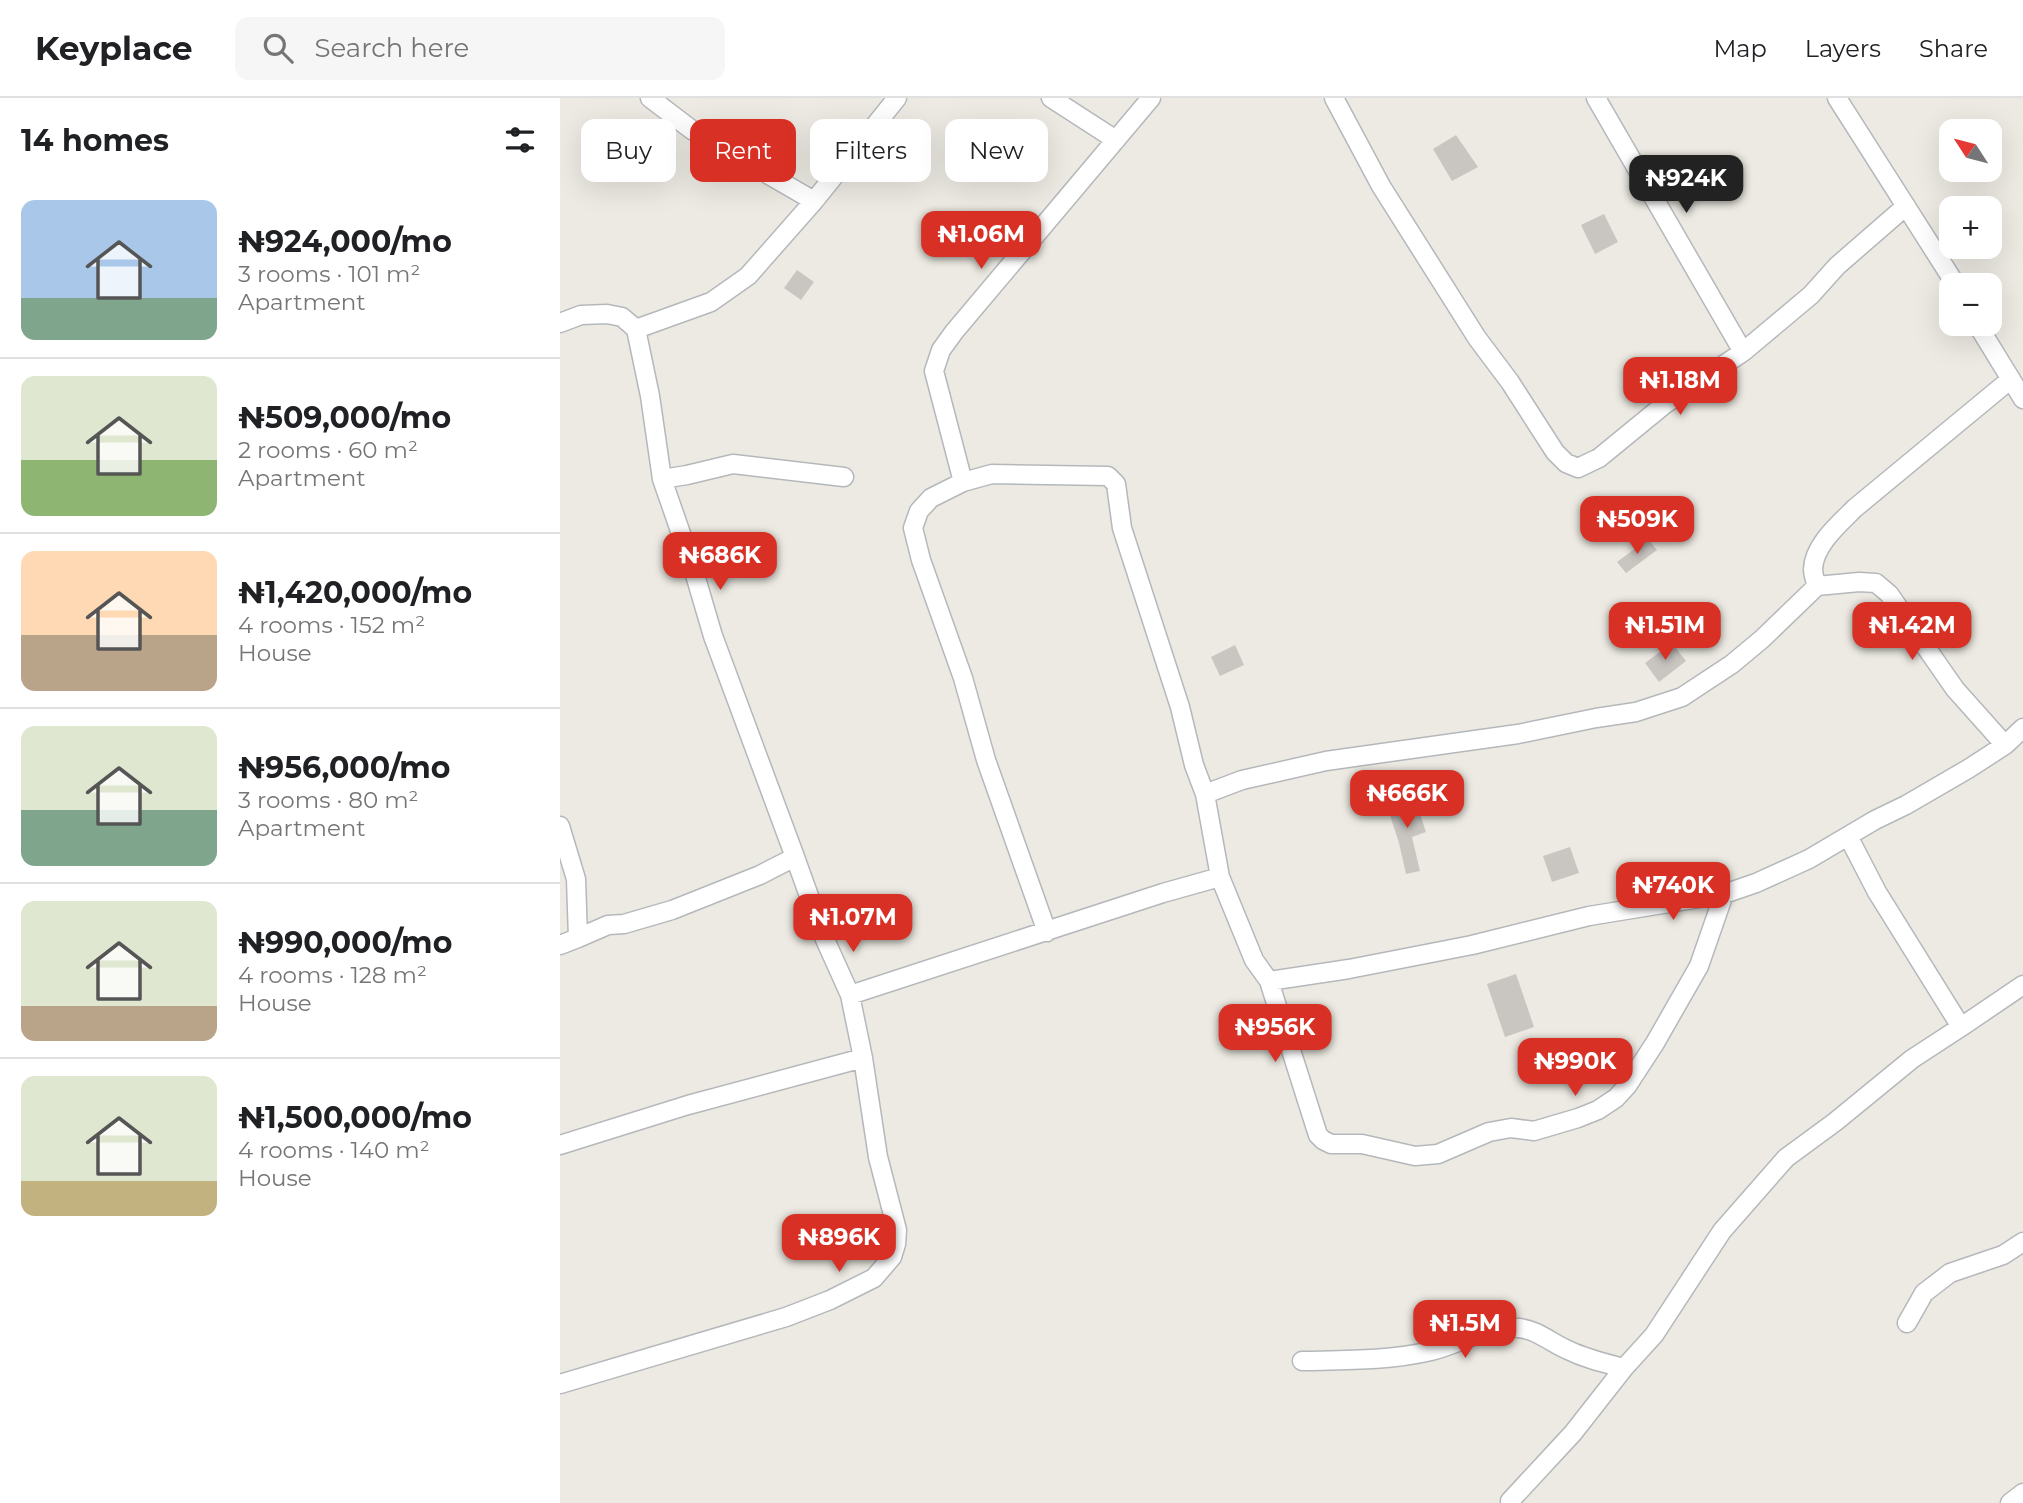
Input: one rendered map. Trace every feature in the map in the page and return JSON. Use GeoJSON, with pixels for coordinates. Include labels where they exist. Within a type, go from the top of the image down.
{"type":"FeatureCollection","features":[{"type":"Feature","properties":{"kind":"street"},"geometry":{"type":"LineString","coordinates":[[650,98],[692,130],[814,201]]}},
{"type":"Feature","properties":{"kind":"street"},"geometry":{"type":"LineString","coordinates":[[636,329],[711,303],[748,276],[814,201],[897,98]]}},
{"type":"Feature","properties":{"kind":"street"},"geometry":{"type":"LineString","coordinates":[[1051,98],[1116,140]]}},
{"type":"Feature","properties":{"kind":"street"},"geometry":{"type":"LineString","coordinates":[[963,482],[934,371],[941,350],[1151,98]]}},
{"type":"Feature","properties":{"kind":"street"},"geometry":{"type":"LineString","coordinates":[[1334,98],[1381,186],[1477,338],[1510,382],[1555,452],[1566,463],[1578,468],[1600,458],[1665,404],[1743,352],[1811,295],[1837,266],[1906,206]]}},
{"type":"Feature","properties":{"kind":"street"},"geometry":{"type":"LineString","coordinates":[[1596,98],[1743,352]]}},
{"type":"Feature","properties":{"kind":"street"},"geometry":{"type":"LineString","coordinates":[[1837,98],[1948,273]]}},
{"type":"Feature","properties":{"kind":"street"},"geometry":{"type":"LineString","coordinates":[[560,323],[581,315],[607,314],[622,317],[636,329],[650,396],[662,479],[713,636],[823,935],[850,995],[878,1157],[897,1230],[892,1257],[874,1278],[830,1300],[786,1317],[560,1384]]}},
{"type":"Feature","properties":{"kind":"street"},"geometry":{"type":"LineString","coordinates":[[1984,336],[2023,399]]}},
{"type":"Feature","properties":{"kind":"street"},"geometry":{"type":"LineString","coordinates":[[1817,586],[1813,572],[1815,558],[1838,525],[2011,379]]}},
{"type":"Feature","properties":{"kind":"street"},"geometry":{"type":"LineString","coordinates":[[662,479],[733,464],[844,477]]}},
{"type":"Feature","properties":{"kind":"street"},"geometry":{"type":"LineString","coordinates":[[1047,932],[986,760],[913,528],[919,511],[931,498],[963,482],[992,474],[1108,476],[1116,484],[1122,528],[1205,794],[1220,877],[1254,960],[1269,981],[1318,1135],[1323,1140],[1331,1144],[1362,1144],[1415,1156],[1438,1154],[1489,1132],[1511,1128],[1534,1131],[1598,1110],[1616,1098],[1627,1086],[1655,1043],[1699,966],[1724,894]]}},
{"type":"Feature","properties":{"kind":"street"},"geometry":{"type":"LineString","coordinates":[[1205,794],[1242,780],[1325,761],[1518,734],[1648,709],[1682,697],[1732,664],[1817,586],[1859,582],[1876,583],[1889,594],[1955,689],[2005,745]]}},
{"type":"Feature","properties":{"kind":"street"},"geometry":{"type":"LineString","coordinates":[[1269,981],[1349,969],[1472,945],[1589,916],[1724,894],[1809,859],[1968,769],[2005,745],[2023,728]]}},
{"type":"Feature","properties":{"kind":"street"},"geometry":{"type":"LineString","coordinates":[[560,825],[576,879],[578,938]]}},
{"type":"Feature","properties":{"kind":"street"},"geometry":{"type":"LineString","coordinates":[[1848,836],[1877,892],[1961,1027]]}},
{"type":"Feature","properties":{"kind":"street"},"geometry":{"type":"LineString","coordinates":[[560,944],[608,925],[672,910],[760,875],[795,857]]}},
{"type":"Feature","properties":{"kind":"street"},"geometry":{"type":"LineString","coordinates":[[850,995],[1220,877]]}},
{"type":"Feature","properties":{"kind":"street"},"geometry":{"type":"LineString","coordinates":[[1510,1502],[1573,1433],[1624,1368],[1654,1335],[1722,1231],[1786,1158],[1912,1059],[2023,985]]}},
{"type":"Feature","properties":{"kind":"street"},"geometry":{"type":"LineString","coordinates":[[560,1145],[688,1105],[863,1058]]}},
{"type":"Feature","properties":{"kind":"street"},"geometry":{"type":"LineString","coordinates":[[1907,1323],[1924,1293],[1950,1273],[2003,1255],[2023,1242]]}},
{"type":"Feature","properties":{"kind":"street"},"geometry":{"type":"LineString","coordinates":[[1302,1361],[1402,1356],[1433,1351],[1483,1332],[1520,1328],[1539,1334],[1564,1349],[1593,1361],[1624,1368]]}},
{"type":"Feature","properties":{"kind":"street"},"geometry":{"type":"LineString","coordinates":[[2011,1503],[2023,1493]]}},
{"type":"Feature","properties":{"kind":"building"},"geometry":{"type":"Polygon","coordinates":[[[1456,135],[1478,167],[1452,181],[1433,149],[1456,135]]]}},
{"type":"Feature","properties":{"kind":"building"},"geometry":{"type":"Polygon","coordinates":[[[1604,214],[1618,242],[1595,254],[1581,225],[1604,214]]]}},
{"type":"Feature","properties":{"kind":"building"},"geometry":{"type":"Polygon","coordinates":[[[797,270],[814,282],[801,300],[784,288],[797,270]]]}},
{"type":"Feature","properties":{"kind":"building"},"geometry":{"type":"Polygon","coordinates":[[[1648,539],[1657,550],[1626,573],[1617,562],[1648,539]]]}},
{"type":"Feature","properties":{"kind":"building"},"geometry":{"type":"Polygon","coordinates":[[[1672,643],[1686,661],[1659,682],[1645,663],[1672,643]]]}},
{"type":"Feature","properties":{"kind":"building"},"geometry":{"type":"Polygon","coordinates":[[[1235,645],[1244,665],[1220,676],[1211,657],[1235,645]]]}},
{"type":"Feature","properties":{"kind":"building"},"geometry":{"type":"Polygon","coordinates":[[[1414,796],[1426,832],[1412,837],[1420,871],[1406,874],[1387,806],[1414,796]]]}},
{"type":"Feature","properties":{"kind":"building"},"geometry":{"type":"Polygon","coordinates":[[[1570,847],[1579,873],[1552,882],[1543,856],[1570,847]]]}},
{"type":"Feature","properties":{"kind":"building"},"geometry":{"type":"Polygon","coordinates":[[[1516,974],[1534,1027],[1505,1037],[1487,984],[1516,974]]]}}]}
